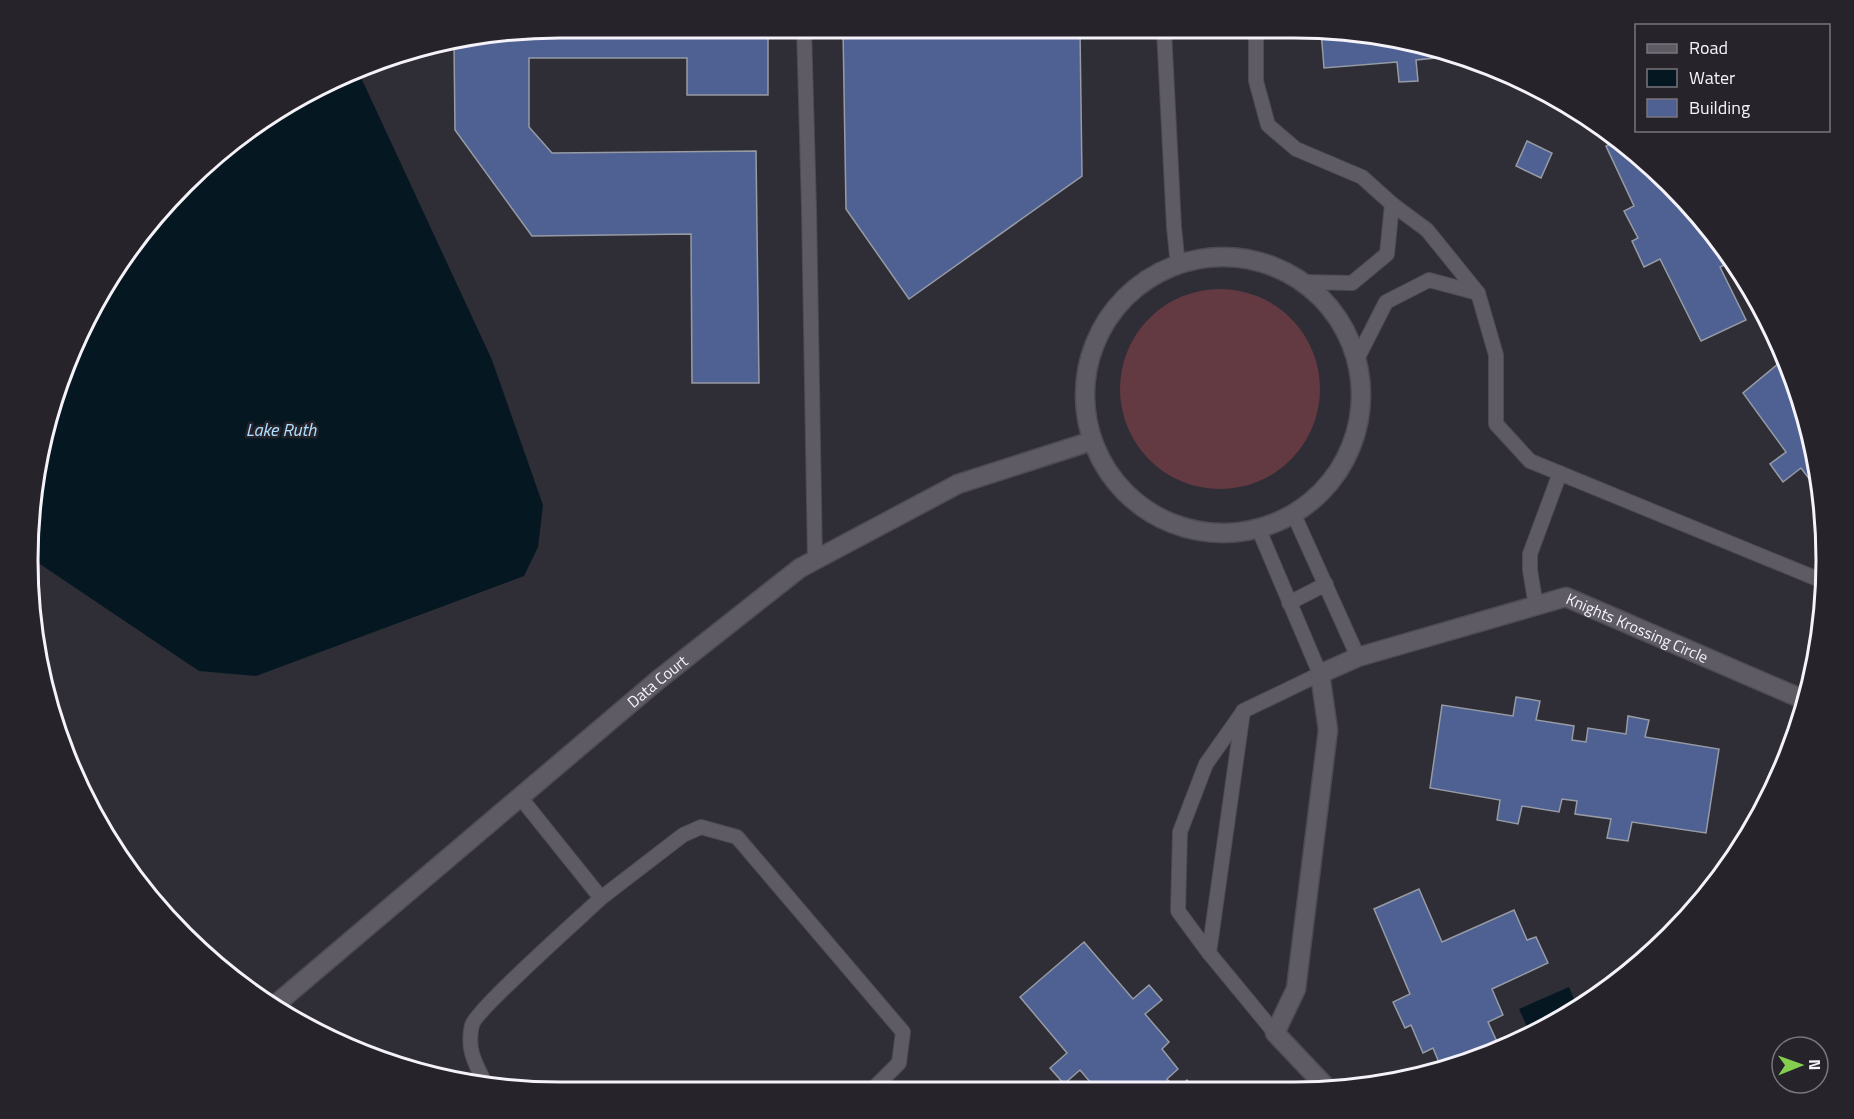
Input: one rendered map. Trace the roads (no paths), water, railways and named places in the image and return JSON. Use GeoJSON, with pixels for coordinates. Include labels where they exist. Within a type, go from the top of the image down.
{"type":"FeatureCollection","features":[{"type":"Feature","properties":{"kind":"street"},"geometry":{"type":"LineString","coordinates":[[1220,256],[1241,257],[1287,272],[1304,282],[1325,302],[1350,339],[1357,359],[1362,394],[1354,442],[1331,484],[1294,516],[1259,530],[1197,532],[1152,515],[1116,483],[1092,441],[1085,401],[1092,353],[1114,310],[1150,278],[1193,260],[1220,256]]}},
{"type":"Feature","properties":{"kind":"street","name":"Data Court"},"geometry":{"type":"LineString","coordinates":[[279,1000],[658,681],[800,568],[958,484],[1092,441]]}},
{"type":"Feature","properties":{"kind":"street","name":"Knights Krossing Circle"},"geometry":{"type":"LineString","coordinates":[[1320,674],[1358,657],[1566,597],[1798,697]]}},
{"type":"Feature","properties":{"kind":"street"},"geometry":{"type":"LineString","coordinates":[[1320,674],[1328,730],[1298,978],[1296,989],[1275,1033],[1320,1081]]}},
{"type":"Feature","properties":{"kind":"lane"},"geometry":{"type":"LineString","coordinates":[[804,38],[815,560]]}},
{"type":"Feature","properties":{"kind":"lane"},"geometry":{"type":"LineString","coordinates":[[1164,38],[1178,266]]}},
{"type":"Feature","properties":{"kind":"lane"},"geometry":{"type":"LineString","coordinates":[[1256,38],[1256,81],[1268,125],[1296,149],[1362,177],[1392,204],[1428,230],[1478,293],[1496,355],[1496,424],[1530,461],[1815,578]]}},
{"type":"Feature","properties":{"kind":"lane"},"geometry":{"type":"LineString","coordinates":[[1304,282],[1352,284],[1387,254],[1392,204]]}},
{"type":"Feature","properties":{"kind":"lane"},"geometry":{"type":"LineString","coordinates":[[1357,359],[1386,302],[1429,280],[1478,293]]}},
{"type":"Feature","properties":{"kind":"lane"},"geometry":{"type":"LineString","coordinates":[[1536,606],[1530,570],[1530,554],[1560,473]]}},
{"type":"Feature","properties":{"kind":"lane"},"geometry":{"type":"LineString","coordinates":[[1294,516],[1358,657]]}},
{"type":"Feature","properties":{"kind":"lane"},"geometry":{"type":"LineString","coordinates":[[1259,530],[1320,674],[1243,711],[1206,764],[1180,832],[1178,911],[1209,953],[1275,1033]]}},
{"type":"Feature","properties":{"kind":"lane"},"geometry":{"type":"LineString","coordinates":[[1289,603],[1326,584]]}},
{"type":"Feature","properties":{"kind":"lane"},"geometry":{"type":"LineString","coordinates":[[1209,953],[1243,711]]}},
{"type":"Feature","properties":{"kind":"lane"},"geometry":{"type":"LineString","coordinates":[[520,797],[601,898]]}},
{"type":"Feature","properties":{"kind":"lane"},"geometry":{"type":"LineString","coordinates":[[481,1075],[470,1051],[472,1023],[498,994],[601,898],[683,835],[701,827],[736,837],[903,1032],[899,1063],[880,1082]]}},
{"type":"Feature","properties":{"kind":"water","name":"Lake Ruth"},"geometry":{"type":"Polygon","coordinates":[[[361,77],[492,360],[543,505],[538,547],[524,576],[256,676],[199,671],[38,563],[42,491],[55,424],[77,360],[107,298],[125,269],[167,215],[215,167],[269,125],[298,107],[361,77]]]}},
{"type":"Feature","properties":{"kind":"water"},"geometry":{"type":"Polygon","coordinates":[[[1569,987],[1575,1000],[1527,1027],[1519,1009],[1569,987]]]}}]}
